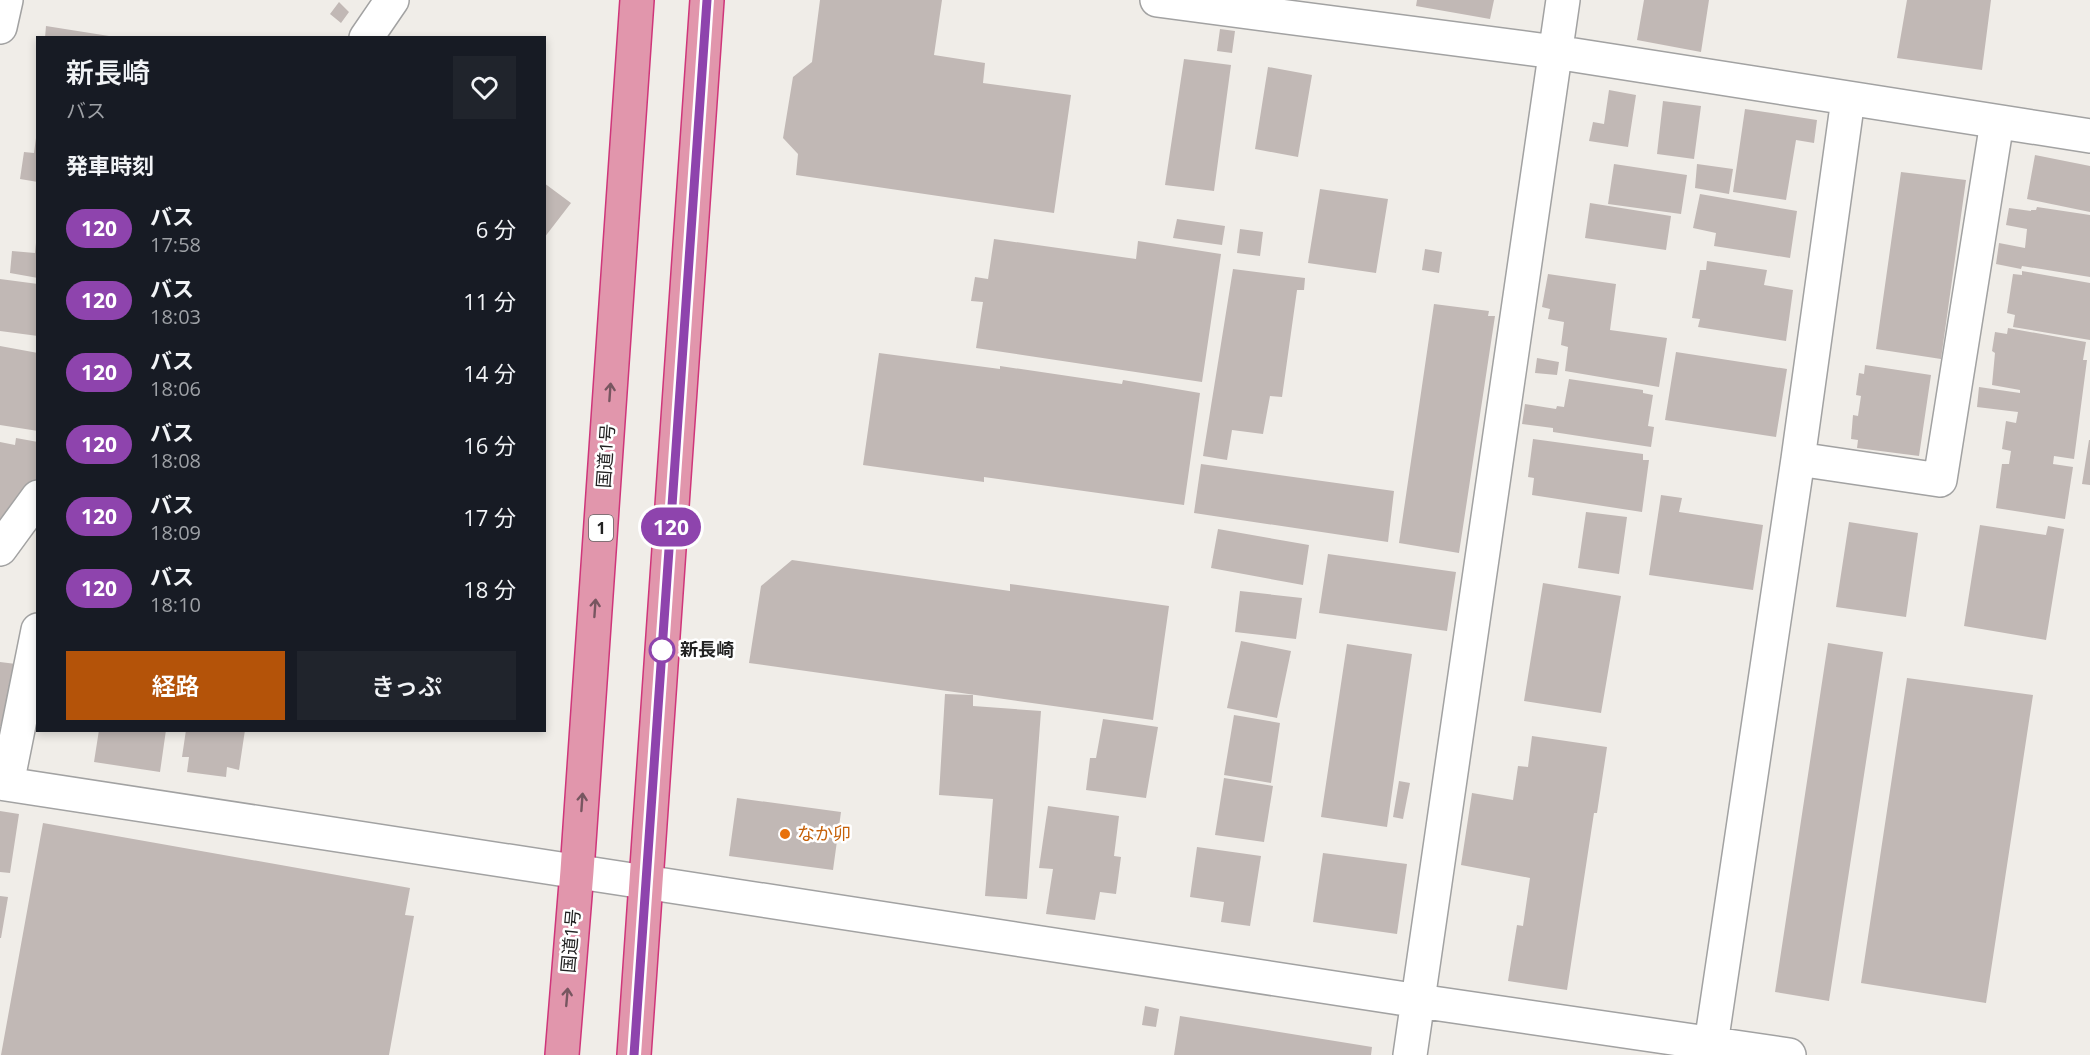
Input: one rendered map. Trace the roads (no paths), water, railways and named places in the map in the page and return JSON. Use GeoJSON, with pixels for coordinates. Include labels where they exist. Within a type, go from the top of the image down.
{"type":"FeatureCollection","features":[{"type":"Feature","properties":{"kind":"highway","name":"国道1号"},"geometry":{"type":"LineString","coordinates":[[562,1055],[577,871],[637,0]]}},
{"type":"Feature","properties":{"kind":"highway"},"geometry":{"type":"LineString","coordinates":[[634,1055],[707,0]]}},
{"type":"Feature","properties":{"kind":"street"},"geometry":{"type":"LineString","coordinates":[[0,27],[6,0]]}},
{"type":"Feature","properties":{"kind":"street"},"geometry":{"type":"LineString","coordinates":[[367,36],[392,0]]}},
{"type":"Feature","properties":{"kind":"street"},"geometry":{"type":"LineString","coordinates":[[1156,0],[1555,52],[2090,136]]}},
{"type":"Feature","properties":{"kind":"street"},"geometry":{"type":"LineString","coordinates":[[1410,1055],[1563,0]]}},
{"type":"Feature","properties":{"kind":"street"},"geometry":{"type":"LineString","coordinates":[[1711,1044],[1798,459],[1848,99]]}},
{"type":"Feature","properties":{"kind":"street"},"geometry":{"type":"LineString","coordinates":[[1798,459],[1940,480],[1996,122]]}},
{"type":"Feature","properties":{"kind":"street"},"geometry":{"type":"LineString","coordinates":[[0,549],[36,500]]}},
{"type":"Feature","properties":{"kind":"street"},"geometry":{"type":"LineString","coordinates":[[36,639],[4,783],[1419,1001],[1789,1055]]}},
{"type":"Feature","properties":{"kind":"place","name":"新長崎"},"geometry":{"type":"Point","coordinates":[662,650]}},
{"type":"Feature","properties":{"kind":"place","name":"なか卯"},"geometry":{"type":"Point","coordinates":[785,834]}}]}
